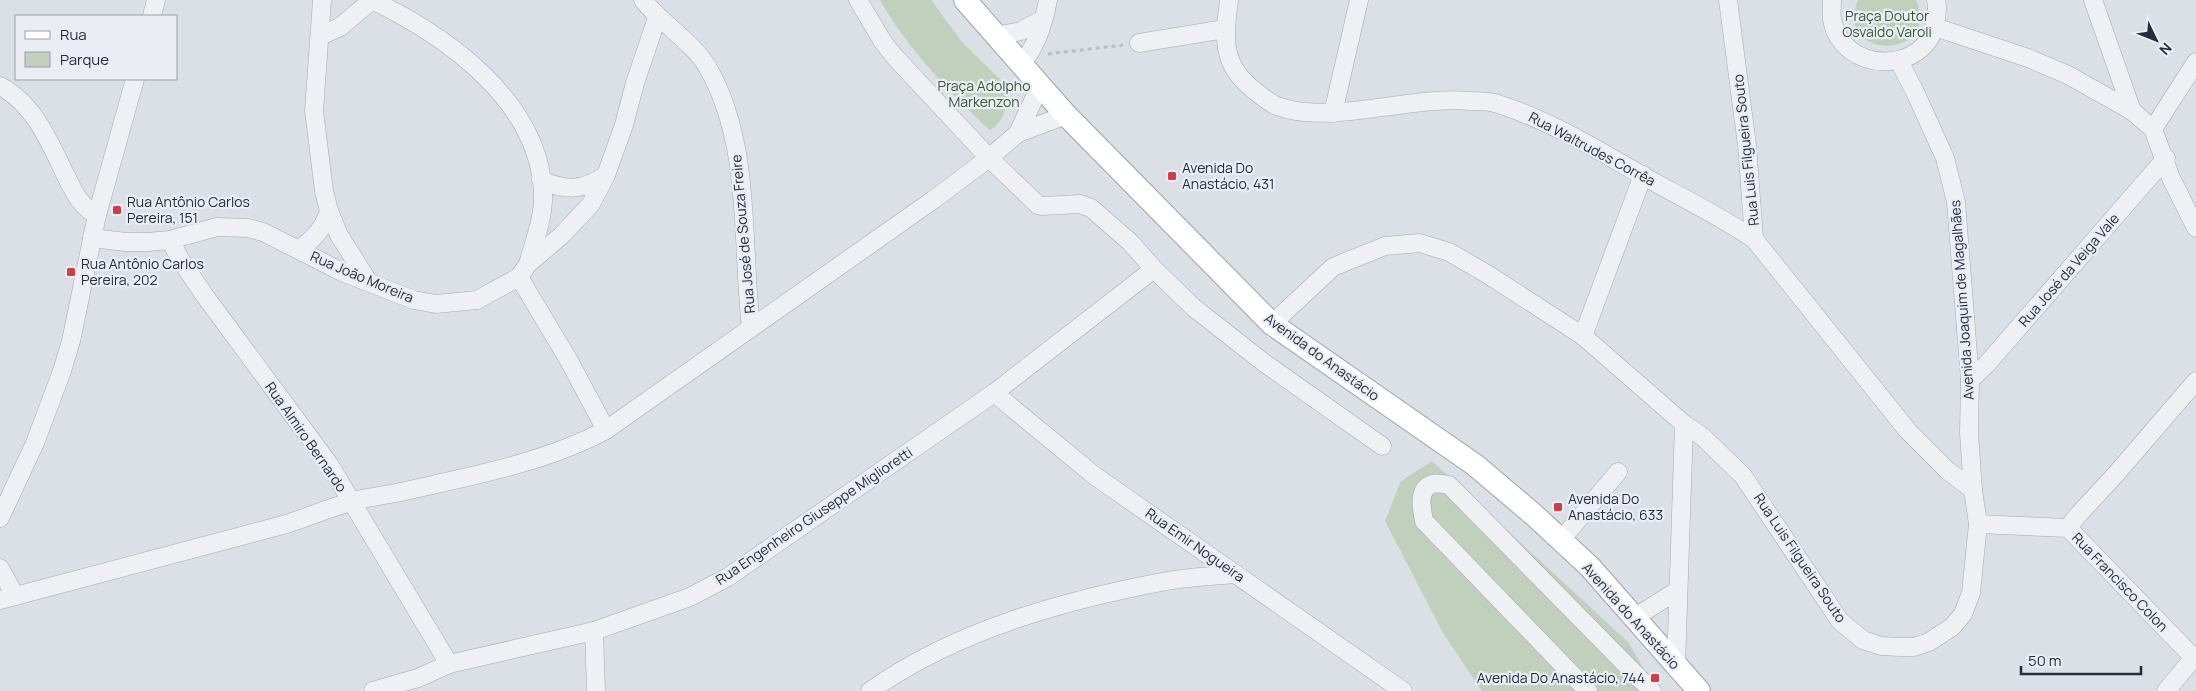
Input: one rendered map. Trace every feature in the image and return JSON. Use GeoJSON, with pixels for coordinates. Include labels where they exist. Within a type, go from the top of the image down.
{"type":"FeatureCollection","features":[{"type":"Feature","properties":{"kind":"main road","name":"Avenida do Anastácio"},"geometry":{"type":"LineString","coordinates":[[966,0],[996,36],[1025,60],[1040,86],[1066,115],[1272,324],[1475,464],[1590,567],[1699,691]]}},
{"type":"Feature","properties":{"kind":"street"},"geometry":{"type":"LineString","coordinates":[[152,15],[156,0]]}},
{"type":"Feature","properties":{"kind":"street"},"geometry":{"type":"LineString","coordinates":[[322,0],[314,112],[329,211],[340,235],[368,281]]}},
{"type":"Feature","properties":{"kind":"street"},"geometry":{"type":"LineString","coordinates":[[320,36],[340,27],[372,0],[436,35],[469,60],[506,100],[524,129],[538,163],[543,195],[540,220],[523,271],[606,430]]}},
{"type":"Feature","properties":{"kind":"street"},"geometry":{"type":"LineString","coordinates":[[643,0],[657,18]]}},
{"type":"Feature","properties":{"kind":"street"},"geometry":{"type":"LineString","coordinates":[[858,0],[883,42],[894,56],[989,158],[1038,205],[1080,204],[1091,208],[1130,242],[1154,269],[1193,307],[1231,338],[1382,446]]}},
{"type":"Feature","properties":{"kind":"street"},"geometry":{"type":"LineString","coordinates":[[1025,60],[1044,19],[1048,0]]}},
{"type":"Feature","properties":{"kind":"street","name":"Rua Waltrudes Corrêa"},"geometry":{"type":"LineString","coordinates":[[1230,0],[1225,29],[1225,46],[1232,69],[1249,86],[1276,106],[1302,111],[1334,113],[1451,99],[1495,103],[1541,120],[1716,214],[1754,239]]}},
{"type":"Feature","properties":{"kind":"street"},"geometry":{"type":"LineString","coordinates":[[1334,113],[1358,0]]}},
{"type":"Feature","properties":{"kind":"street","name":"Rua Luis Filgueira Souto"},"geometry":{"type":"LineString","coordinates":[[1272,324],[1333,267],[1385,246],[1420,243],[1449,252],[1479,269],[1583,336],[1684,424],[1703,438],[1743,476],[1840,621],[1863,640],[1881,646],[1914,647],[1935,639],[1952,627],[1963,614],[1971,593],[1978,524],[1973,490],[1947,470],[1908,431],[1754,239],[1746,138],[1728,0]]}},
{"type":"Feature","properties":{"kind":"street"},"geometry":{"type":"LineString","coordinates":[[1832,0],[1832,20],[1840,40],[1856,55],[1877,62],[1899,61],[1914,54],[1927,42],[1935,27],[1936,0]]}},
{"type":"Feature","properties":{"kind":"street"},"geometry":{"type":"LineString","coordinates":[[2093,0],[2132,111]]}},
{"type":"Feature","properties":{"kind":"street","name":"Rua João Moreira"},"geometry":{"type":"LineString","coordinates":[[92,238],[126,242],[170,240],[217,227],[234,226],[263,232],[299,249],[316,260],[414,300],[443,304],[477,300],[523,271],[562,235],[591,204],[606,175],[624,125],[645,50],[657,18]]}},
{"type":"Feature","properties":{"kind":"street","name":"Rua José de Souza Freire"},"geometry":{"type":"LineString","coordinates":[[657,18],[692,48],[708,67],[730,119],[740,180],[746,286],[751,328]]}},
{"type":"Feature","properties":{"kind":"street"},"geometry":{"type":"LineString","coordinates":[[996,36],[1021,31],[1044,19]]}},
{"type":"Feature","properties":{"kind":"street"},"geometry":{"type":"LineString","coordinates":[[1935,27],[2028,58],[2068,75],[2132,111],[2153,129],[2166,158],[2171,178],[2196,228]]}},
{"type":"Feature","properties":{"kind":"street"},"geometry":{"type":"LineString","coordinates":[[1139,43],[1225,29]]}},
{"type":"Feature","properties":{"kind":"street","name":"Avenida Joaquim de Magalhães"},"geometry":{"type":"LineString","coordinates":[[1899,61],[1944,158],[1956,202],[1970,380],[1969,433],[1973,490]]}},
{"type":"Feature","properties":{"kind":"street"},"geometry":{"type":"LineString","coordinates":[[2153,129],[2196,62]]}},
{"type":"Feature","properties":{"kind":"street"},"geometry":{"type":"LineString","coordinates":[[0,518],[38,435],[62,372],[71,341],[97,215],[135,80]]}},
{"type":"Feature","properties":{"kind":"street"},"geometry":{"type":"LineString","coordinates":[[0,86],[19,99],[37,121],[84,208],[97,215]]}},
{"type":"Feature","properties":{"kind":"street"},"geometry":{"type":"LineString","coordinates":[[1018,133],[1040,86]]}},
{"type":"Feature","properties":{"kind":"street"},"geometry":{"type":"LineString","coordinates":[[0,568],[8,598],[317,515],[351,502],[552,454],[582,443],[606,430],[751,328],[989,158],[1018,133],[1066,115]]}},
{"type":"Feature","properties":{"kind":"street","name":"Rua José da Veiga Vale"},"geometry":{"type":"LineString","coordinates":[[1970,380],[1986,365],[2079,260],[2166,158]]}},
{"type":"Feature","properties":{"kind":"street"},"geometry":{"type":"LineString","coordinates":[[541,180],[552,184],[579,188],[592,185],[606,175]]}},
{"type":"Feature","properties":{"kind":"street"},"geometry":{"type":"LineString","coordinates":[[1583,336],[1643,176]]}},
{"type":"Feature","properties":{"kind":"street"},"geometry":{"type":"LineString","coordinates":[[299,249],[318,234],[325,224],[329,211]]}},
{"type":"Feature","properties":{"kind":"street","name":"Rua Almiro Bernardo"},"geometry":{"type":"LineString","coordinates":[[170,240],[199,287],[329,464],[449,664]]}},
{"type":"Feature","properties":{"kind":"street","name":"Rua Engenheiro Giuseppe Miglioretti"},"geometry":{"type":"LineString","coordinates":[[373,691],[418,685],[449,664],[594,631],[690,597],[728,577],[994,393],[1154,269]]}},
{"type":"Feature","properties":{"kind":"street"},"geometry":{"type":"LineString","coordinates":[[2068,528],[2196,381]]}},
{"type":"Feature","properties":{"kind":"street","name":"Rua Emir Nogueira"},"geometry":{"type":"LineString","coordinates":[[994,393],[1095,476],[1402,691]]}},
{"type":"Feature","properties":{"kind":"street"},"geometry":{"type":"LineString","coordinates":[[1676,667],[1684,424]]}},
{"type":"Feature","properties":{"kind":"street"},"geometry":{"type":"LineString","coordinates":[[1561,540],[1618,472]]}},
{"type":"Feature","properties":{"kind":"street"},"geometry":{"type":"LineString","coordinates":[[1588,691],[1424,521],[1421,505],[1425,489],[1432,484],[1449,485],[1652,691]]}},
{"type":"Feature","properties":{"kind":"street","name":"Rua Francisco Colon"},"geometry":{"type":"LineString","coordinates":[[1978,524],[2068,528],[2195,656]]}},
{"type":"Feature","properties":{"kind":"street"},"geometry":{"type":"LineString","coordinates":[[870,691],[908,667],[962,639],[1042,612],[1169,580],[1236,574]]}},
{"type":"Feature","properties":{"kind":"street"},"geometry":{"type":"LineString","coordinates":[[1634,618],[1678,590]]}},
{"type":"Feature","properties":{"kind":"street"},"geometry":{"type":"LineString","coordinates":[[594,631],[596,691]]}},
{"type":"Feature","properties":{"kind":"street"},"geometry":{"type":"LineString","coordinates":[[2166,691],[2195,656]]}},
{"type":"Feature","properties":{"kind":"path"},"geometry":{"type":"LineString","coordinates":[[1025,60],[1139,43]]}},
{"type":"Feature","properties":{"kind":"green space","name":"Praça Adolpho Markenzon"},"geometry":{"type":"Polygon","coordinates":[[[880,0],[931,0],[962,42],[1007,86],[1004,111],[995,126],[990,130],[986,127],[942,83],[902,35],[880,0]]]}},
{"type":"Feature","properties":{"kind":"green space","name":"Praça Doutor Osvaldo Varoli"},"geometry":{"type":"Polygon","coordinates":[[[1858,0],[1916,0],[1920,20],[1914,34],[1902,43],[1887,46],[1872,43],[1860,35],[1854,20],[1858,0]]]}},
{"type":"Feature","properties":{"kind":"green space"},"geometry":{"type":"Polygon","coordinates":[[[1432,461],[1629,643],[1656,691],[1482,691],[1443,633],[1385,521],[1401,481],[1432,461]]]}},
{"type":"Feature","properties":{"kind":"place","name":"Avenida Do Anastácio, 431"},"geometry":{"type":"Point","coordinates":[1172,176]}},
{"type":"Feature","properties":{"kind":"place","name":"Rua Antônio Carlos Pereira, 151"},"geometry":{"type":"Point","coordinates":[117,210]}},
{"type":"Feature","properties":{"kind":"place","name":"Rua Antônio Carlos Pereira, 202"},"geometry":{"type":"Point","coordinates":[71,272]}},
{"type":"Feature","properties":{"kind":"place","name":"Avenida Do Anastácio, 633"},"geometry":{"type":"Point","coordinates":[1558,507]}},
{"type":"Feature","properties":{"kind":"place","name":"Avenida Do Anastácio, 744"},"geometry":{"type":"Point","coordinates":[1655,678]}}]}
